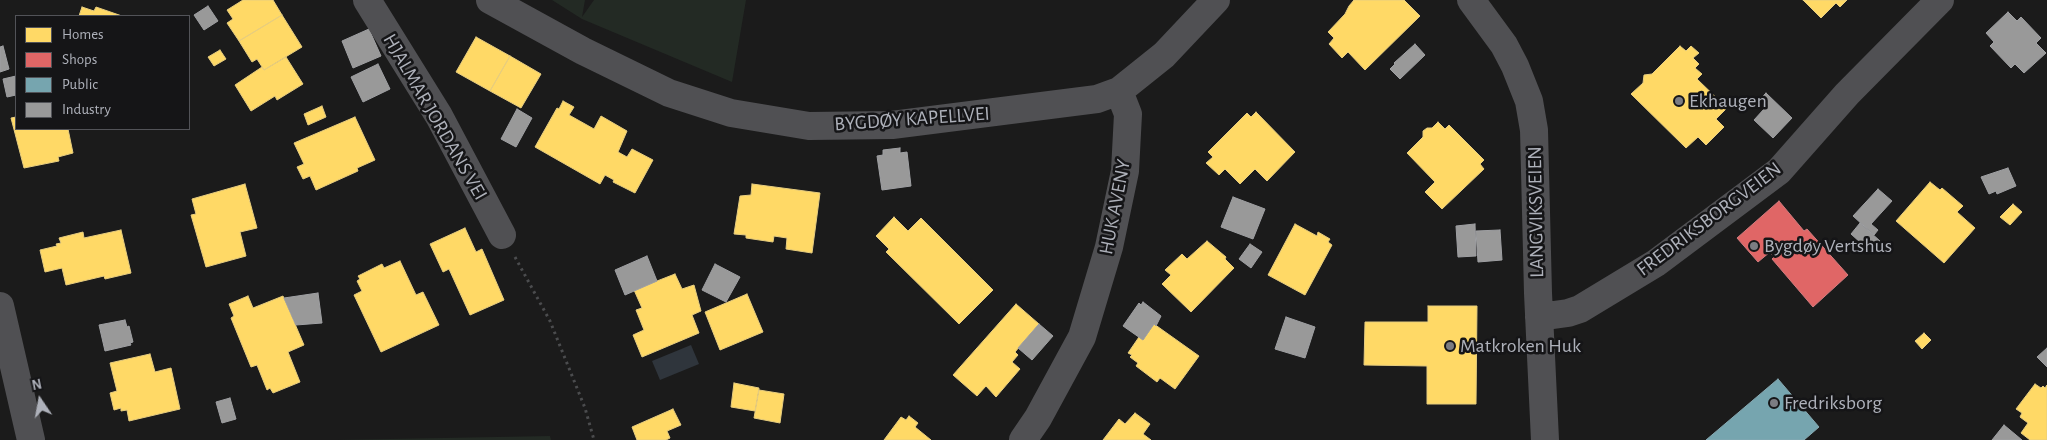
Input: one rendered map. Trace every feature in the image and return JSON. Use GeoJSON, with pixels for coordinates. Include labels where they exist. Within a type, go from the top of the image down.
{"type":"FeatureCollection","features":[{"type":"Feature","properties":{"kind":"street","name":"HJALMAR JORDANS VEI"},"geometry":{"type":"LineString","coordinates":[[368,0],[439,116],[502,235]]}},
{"type":"Feature","properties":{"kind":"street","name":"BYGDØY KAPELLVEI"},"geometry":{"type":"LineString","coordinates":[[490,0],[583,51],[669,93],[731,112],[809,126],[892,125],[1097,100],[1118,91]]}},
{"type":"Feature","properties":{"kind":"street"},"geometry":{"type":"LineString","coordinates":[[1118,91],[1164,55],[1216,0]]}},
{"type":"Feature","properties":{"kind":"street","name":"LANGVIKSVEIEN"},"geometry":{"type":"LineString","coordinates":[[1471,0],[1504,45],[1515,66],[1529,101],[1534,130],[1539,317],[1546,440]]}},
{"type":"Feature","properties":{"kind":"street","name":"FREDRIKSBORGVEIEN"},"geometry":{"type":"LineString","coordinates":[[1539,317],[1568,313],[1580,309],[1656,263],[1779,171],[1847,94],[1940,0]]}},
{"type":"Feature","properties":{"kind":"street","name":"HUK AVENY"},"geometry":{"type":"LineString","coordinates":[[1023,440],[1038,418],[1082,337],[1109,247],[1125,171],[1128,114],[1118,91]]}},
{"type":"Feature","properties":{"kind":"street"},"geometry":{"type":"LineString","coordinates":[[0,306],[31,440]]}},
{"type":"Feature","properties":{"kind":"path"},"geometry":{"type":"LineString","coordinates":[[502,235],[550,321],[585,408],[594,440]]}},
{"type":"Feature","properties":{"kind":"shaded area"},"geometry":{"type":"Polygon","coordinates":[[[552,0],[585,0],[582,17],[594,0],[746,0],[732,82],[582,19],[552,0]]]}},
{"type":"Feature","properties":{"kind":"shaded area"},"geometry":{"type":"Polygon","coordinates":[[[691,345],[699,364],[660,380],[652,361],[691,345]]]}},
{"type":"Feature","properties":{"kind":"shaded area"},"geometry":{"type":"Polygon","coordinates":[[[550,436],[551,440],[336,440],[550,436]]]}},
{"type":"Feature","properties":{"kind":"building: Homes"},"geometry":{"type":"Polygon","coordinates":[[[243,0],[273,0],[282,15],[239,41],[227,23],[233,19],[227,10],[243,0]]]}},
{"type":"Feature","properties":{"kind":"building: Homes"},"geometry":{"type":"Polygon","coordinates":[[[1354,0],[1404,0],[1420,16],[1365,70],[1348,52],[1342,58],[1329,44],[1334,38],[1328,32],[1345,14],[1354,0]]]}},
{"type":"Feature","properties":{"kind":"building: Homes"},"geometry":{"type":"Polygon","coordinates":[[[1803,0],[1847,0],[1840,7],[1836,3],[1821,18],[1803,0]]]}},
{"type":"Feature","properties":{"kind":"building: Homes"},"geometry":{"type":"Polygon","coordinates":[[[82,7],[94,11],[96,7],[119,15],[79,15],[82,7]]]}},
{"type":"Feature","properties":{"kind":"building: Homes"},"geometry":{"type":"Polygon","coordinates":[[[282,15],[302,47],[264,70],[257,59],[252,62],[239,41],[282,15]]]}},
{"type":"Feature","properties":{"kind":"building: Homes"},"geometry":{"type":"Polygon","coordinates":[[[476,37],[510,56],[490,91],[456,72],[476,37]]]}},
{"type":"Feature","properties":{"kind":"building: Homes","name":"Ekhaugen"},"geometry":{"type":"Polygon","coordinates":[[[1680,46],[1686,51],[1691,46],[1699,53],[1693,58],[1699,64],[1695,68],[1702,74],[1697,79],[1727,108],[1716,119],[1724,127],[1706,145],[1698,137],[1686,148],[1631,94],[1643,83],[1644,75],[1652,74],[1680,46]]]}},
{"type":"Feature","properties":{"kind":"building: Homes"},"geometry":{"type":"Polygon","coordinates":[[[220,50],[226,59],[214,66],[208,57],[220,50]]]}},
{"type":"Feature","properties":{"kind":"building: Homes"},"geometry":{"type":"Polygon","coordinates":[[[510,56],[541,74],[521,108],[490,91],[510,56]]]}},
{"type":"Feature","properties":{"kind":"building: Homes"},"geometry":{"type":"Polygon","coordinates":[[[286,57],[303,84],[277,100],[275,96],[251,111],[235,85],[262,67],[264,70],[286,57]]]}},
{"type":"Feature","properties":{"kind":"building: Homes"},"geometry":{"type":"Polygon","coordinates":[[[563,101],[574,107],[569,115],[594,129],[601,116],[627,131],[618,152],[627,157],[632,149],[653,160],[635,193],[613,182],[614,180],[605,175],[600,184],[535,147],[563,101]]]}},
{"type":"Feature","properties":{"kind":"building: Homes"},"geometry":{"type":"Polygon","coordinates":[[[322,106],[326,117],[308,125],[304,114],[322,106]]]}},
{"type":"Feature","properties":{"kind":"building: Homes"},"geometry":{"type":"Polygon","coordinates":[[[1256,112],[1295,152],[1267,181],[1255,169],[1240,184],[1225,169],[1219,175],[1206,163],[1213,157],[1208,152],[1247,113],[1251,117],[1256,112]]]}},
{"type":"Feature","properties":{"kind":"building: Homes"},"geometry":{"type":"Polygon","coordinates":[[[15,117],[15,130],[68,130],[73,153],[58,157],[59,161],[24,168],[11,118],[15,117]]]}},
{"type":"Feature","properties":{"kind":"building: Homes"},"geometry":{"type":"Polygon","coordinates":[[[355,117],[375,160],[357,168],[358,171],[316,190],[310,176],[303,179],[297,167],[304,164],[294,143],[355,117]]]}},
{"type":"Feature","properties":{"kind":"building: Homes"},"geometry":{"type":"Polygon","coordinates":[[[1438,122],[1445,129],[1449,125],[1484,160],[1480,164],[1484,169],[1442,209],[1425,192],[1435,182],[1407,153],[1423,137],[1423,131],[1427,128],[1432,128],[1438,122]]]}},
{"type":"Feature","properties":{"kind":"building: Homes"},"geometry":{"type":"Polygon","coordinates":[[[1930,182],[1940,190],[1942,188],[1963,206],[1957,212],[1975,228],[1944,263],[1896,221],[1930,182]]]}},
{"type":"Feature","properties":{"kind":"building: Homes"},"geometry":{"type":"Polygon","coordinates":[[[245,184],[257,228],[240,232],[246,256],[206,267],[191,215],[196,214],[192,199],[245,184]]]}},
{"type":"Feature","properties":{"kind":"building: Homes"},"geometry":{"type":"Polygon","coordinates":[[[752,184],[820,193],[812,253],[786,249],[787,238],[774,236],[773,242],[746,238],[746,235],[734,234],[740,196],[751,195],[752,184]]]}},
{"type":"Feature","properties":{"kind":"building: Homes"},"geometry":{"type":"Polygon","coordinates":[[[2013,204],[2022,212],[2010,225],[2000,217],[2013,204]]]}},
{"type":"Feature","properties":{"kind":"building: Homes"},"geometry":{"type":"Polygon","coordinates":[[[894,217],[908,231],[921,218],[993,290],[959,324],[886,252],[889,249],[876,236],[894,217]]]}},
{"type":"Feature","properties":{"kind":"building: Homes"},"geometry":{"type":"Polygon","coordinates":[[[1295,224],[1317,236],[1318,232],[1330,239],[1328,242],[1332,245],[1305,295],[1268,275],[1295,224]]]}},
{"type":"Feature","properties":{"kind":"building: Homes"},"geometry":{"type":"Polygon","coordinates":[[[465,228],[476,252],[482,249],[504,300],[470,315],[449,269],[443,272],[430,244],[465,228]]]}},
{"type":"Feature","properties":{"kind":"building: Homes"},"geometry":{"type":"Polygon","coordinates":[[[121,230],[131,273],[105,279],[104,276],[66,285],[62,268],[45,272],[40,250],[57,246],[56,244],[61,243],[59,238],[83,232],[84,238],[121,230]]]}},
{"type":"Feature","properties":{"kind":"building: Homes"},"geometry":{"type":"Polygon","coordinates":[[[1207,241],[1226,257],[1225,259],[1234,268],[1191,312],[1162,284],[1171,275],[1165,270],[1182,254],[1187,259],[1207,241]]]}},
{"type":"Feature","properties":{"kind":"building: Homes"},"geometry":{"type":"Polygon","coordinates":[[[400,261],[416,295],[423,292],[439,325],[381,352],[354,295],[362,291],[357,281],[360,279],[358,276],[382,264],[384,268],[400,261]]]}},
{"type":"Feature","properties":{"kind":"building: Homes"},"geometry":{"type":"Polygon","coordinates":[[[675,274],[682,289],[694,285],[701,311],[692,315],[699,333],[642,357],[633,335],[644,330],[636,310],[642,308],[634,290],[675,274]]]}},
{"type":"Feature","properties":{"kind":"building: Homes"},"geometry":{"type":"Polygon","coordinates":[[[747,294],[763,332],[720,350],[705,312],[747,294]]]}},
{"type":"Feature","properties":{"kind":"building: Homes"},"geometry":{"type":"Polygon","coordinates":[[[248,296],[253,308],[283,296],[304,345],[288,352],[300,382],[273,393],[270,388],[267,390],[257,365],[251,367],[231,318],[234,316],[229,304],[248,296]]]}},
{"type":"Feature","properties":{"kind":"building: Homes"},"geometry":{"type":"Polygon","coordinates":[[[1016,304],[1039,324],[1015,352],[1018,355],[1012,362],[1020,369],[996,397],[986,386],[977,396],[953,375],[1016,304]]]}},
{"type":"Feature","properties":{"kind":"building: Homes"},"geometry":{"type":"Polygon","coordinates":[[[1428,306],[1477,306],[1476,404],[1427,404],[1427,366],[1364,365],[1365,322],[1428,322],[1428,306]]]}},
{"type":"Feature","properties":{"kind":"building: Homes"},"geometry":{"type":"Polygon","coordinates":[[[1154,324],[1199,356],[1175,389],[1160,378],[1157,382],[1136,366],[1138,363],[1128,353],[1139,337],[1143,340],[1154,324]]]}},
{"type":"Feature","properties":{"kind":"building: Homes"},"geometry":{"type":"Polygon","coordinates":[[[1924,333],[1931,340],[1922,349],[1915,341],[1924,333]]]}},
{"type":"Feature","properties":{"kind":"building: Homes"},"geometry":{"type":"Polygon","coordinates":[[[150,354],[155,372],[171,368],[180,409],[129,421],[127,410],[121,411],[121,408],[114,410],[110,393],[117,391],[110,363],[150,354]]]}},
{"type":"Feature","properties":{"kind":"building: Homes"},"geometry":{"type":"Polygon","coordinates":[[[734,383],[759,388],[755,411],[731,407],[734,383]]]}},
{"type":"Feature","properties":{"kind":"building: Homes"},"geometry":{"type":"Polygon","coordinates":[[[2035,384],[2041,388],[2043,386],[2045,388],[2047,385],[2047,440],[2030,440],[2021,433],[2028,423],[2020,417],[2022,413],[2016,409],[2035,384]]]}},
{"type":"Feature","properties":{"kind":"building: Homes"},"geometry":{"type":"Polygon","coordinates":[[[759,390],[784,394],[780,423],[754,418],[759,390]]]}},
{"type":"Feature","properties":{"kind":"building: Homes"},"geometry":{"type":"Polygon","coordinates":[[[673,409],[681,425],[667,431],[670,438],[666,440],[637,440],[632,427],[673,409]]]}},
{"type":"Feature","properties":{"kind":"building: Homes"},"geometry":{"type":"Polygon","coordinates":[[[1135,413],[1150,424],[1143,434],[1151,440],[1103,440],[1119,419],[1125,424],[1135,413]]]}},
{"type":"Feature","properties":{"kind":"building: Homes"},"geometry":{"type":"Polygon","coordinates":[[[909,416],[918,423],[915,427],[931,440],[884,440],[901,417],[906,420],[909,416]]]}},
{"type":"Feature","properties":{"kind":"building: Shops"},"geometry":{"type":"Polygon","coordinates":[[[1779,201],[1804,231],[1807,229],[1848,275],[1813,307],[1772,259],[1774,257],[1770,252],[1758,262],[1737,238],[1779,201]]]}},
{"type":"Feature","properties":{"kind":"building: Public","name":"Fredriksborg"},"geometry":{"type":"Polygon","coordinates":[[[1778,379],[1819,427],[1804,440],[1706,440],[1778,379]]]}},
{"type":"Feature","properties":{"kind":"building: Industry"},"geometry":{"type":"Polygon","coordinates":[[[208,6],[218,21],[204,30],[194,15],[208,6]]]}},
{"type":"Feature","properties":{"kind":"building: Industry"},"geometry":{"type":"Polygon","coordinates":[[[2008,12],[2017,21],[2021,17],[2041,38],[2036,43],[2046,53],[2024,73],[2015,64],[2011,68],[1990,46],[1994,42],[1986,33],[2008,12]]]}},
{"type":"Feature","properties":{"kind":"building: Industry"},"geometry":{"type":"Polygon","coordinates":[[[369,29],[381,56],[353,68],[342,41],[369,29]]]}},
{"type":"Feature","properties":{"kind":"building: Industry"},"geometry":{"type":"Polygon","coordinates":[[[1415,44],[1425,55],[1400,79],[1390,69],[1415,44]]]}},
{"type":"Feature","properties":{"kind":"building: Industry"},"geometry":{"type":"Polygon","coordinates":[[[3,46],[9,69],[0,72],[0,47],[3,46]]]}},
{"type":"Feature","properties":{"kind":"building: Industry"},"geometry":{"type":"Polygon","coordinates":[[[378,64],[390,89],[363,102],[351,77],[378,64]]]}},
{"type":"Feature","properties":{"kind":"building: Industry"},"geometry":{"type":"Polygon","coordinates":[[[15,76],[15,95],[7,97],[3,79],[15,76]]]}},
{"type":"Feature","properties":{"kind":"building: Industry"},"geometry":{"type":"Polygon","coordinates":[[[1766,93],[1792,118],[1773,138],[1754,120],[1764,109],[1757,102],[1766,93]]]}},
{"type":"Feature","properties":{"kind":"building: Industry"},"geometry":{"type":"Polygon","coordinates":[[[517,109],[532,118],[516,147],[501,139],[517,109]]]}},
{"type":"Feature","properties":{"kind":"building: Industry"},"geometry":{"type":"Polygon","coordinates":[[[900,148],[900,153],[907,152],[911,186],[882,190],[877,156],[883,155],[883,150],[900,148]]]}},
{"type":"Feature","properties":{"kind":"building: Industry"},"geometry":{"type":"Polygon","coordinates":[[[2008,168],[2016,186],[1997,194],[1996,191],[1989,194],[1981,177],[2008,168]]]}},
{"type":"Feature","properties":{"kind":"building: Industry"},"geometry":{"type":"Polygon","coordinates":[[[1878,189],[1892,201],[1871,224],[1878,230],[1874,235],[1853,216],[1878,189]]]}},
{"type":"Feature","properties":{"kind":"building: Industry"},"geometry":{"type":"Polygon","coordinates":[[[1233,197],[1265,209],[1253,239],[1221,227],[1233,197]]]}},
{"type":"Feature","properties":{"kind":"building: Industry"},"geometry":{"type":"Polygon","coordinates":[[[1860,223],[1880,241],[1871,252],[1851,234],[1860,223]]]}},
{"type":"Feature","properties":{"kind":"building: Industry"},"geometry":{"type":"Polygon","coordinates":[[[1475,224],[1476,256],[1458,257],[1456,226],[1475,224]]]}},
{"type":"Feature","properties":{"kind":"building: Industry"},"geometry":{"type":"Polygon","coordinates":[[[1500,230],[1502,260],[1478,262],[1476,231],[1500,230]]]}},
{"type":"Feature","properties":{"kind":"building: Industry"},"geometry":{"type":"Polygon","coordinates":[[[1250,244],[1262,252],[1251,268],[1239,259],[1250,244]]]}},
{"type":"Feature","properties":{"kind":"building: Industry"},"geometry":{"type":"Polygon","coordinates":[[[647,256],[657,281],[625,295],[615,270],[647,256]]]}},
{"type":"Feature","properties":{"kind":"building: Industry"},"geometry":{"type":"Polygon","coordinates":[[[715,264],[740,277],[726,302],[702,290],[715,264]]]}},
{"type":"Feature","properties":{"kind":"building: Industry"},"geometry":{"type":"Polygon","coordinates":[[[318,293],[322,323],[296,325],[284,298],[318,293]]]}},
{"type":"Feature","properties":{"kind":"building: Industry"},"geometry":{"type":"Polygon","coordinates":[[[1143,302],[1161,316],[1156,326],[1154,324],[1143,340],[1123,326],[1139,303],[1141,305],[1143,302]]]}},
{"type":"Feature","properties":{"kind":"building: Industry"},"geometry":{"type":"Polygon","coordinates":[[[1286,317],[1315,327],[1305,358],[1275,349],[1286,317]]]}},
{"type":"Feature","properties":{"kind":"building: Industry"},"geometry":{"type":"Polygon","coordinates":[[[125,320],[127,327],[129,326],[133,342],[130,343],[131,345],[105,351],[99,325],[125,320]]]}},
{"type":"Feature","properties":{"kind":"building: Industry"},"geometry":{"type":"Polygon","coordinates":[[[1039,324],[1053,336],[1032,360],[1018,348],[1039,324]]]}},
{"type":"Feature","properties":{"kind":"building: Industry"},"geometry":{"type":"Polygon","coordinates":[[[2047,348],[2047,367],[2037,357],[2047,348]]]}},
{"type":"Feature","properties":{"kind":"building: Industry"},"geometry":{"type":"Polygon","coordinates":[[[230,398],[236,419],[222,423],[216,402],[230,398]]]}},
{"type":"Feature","properties":{"kind":"building: Industry"},"geometry":{"type":"Polygon","coordinates":[[[2004,425],[2022,440],[1992,440],[2004,425]]]}},
{"type":"Feature","properties":{"kind":"place","name":"Ekhaugen"},"geometry":{"type":"Point","coordinates":[1679,101]}},
{"type":"Feature","properties":{"kind":"place","name":"Bygdøy Vertshus"},"geometry":{"type":"Point","coordinates":[1754,246]}},
{"type":"Feature","properties":{"kind":"place","name":"Matkroken Huk"},"geometry":{"type":"Point","coordinates":[1450,346]}},
{"type":"Feature","properties":{"kind":"place","name":"Fredriksborg"},"geometry":{"type":"Point","coordinates":[1774,403]}}]}
